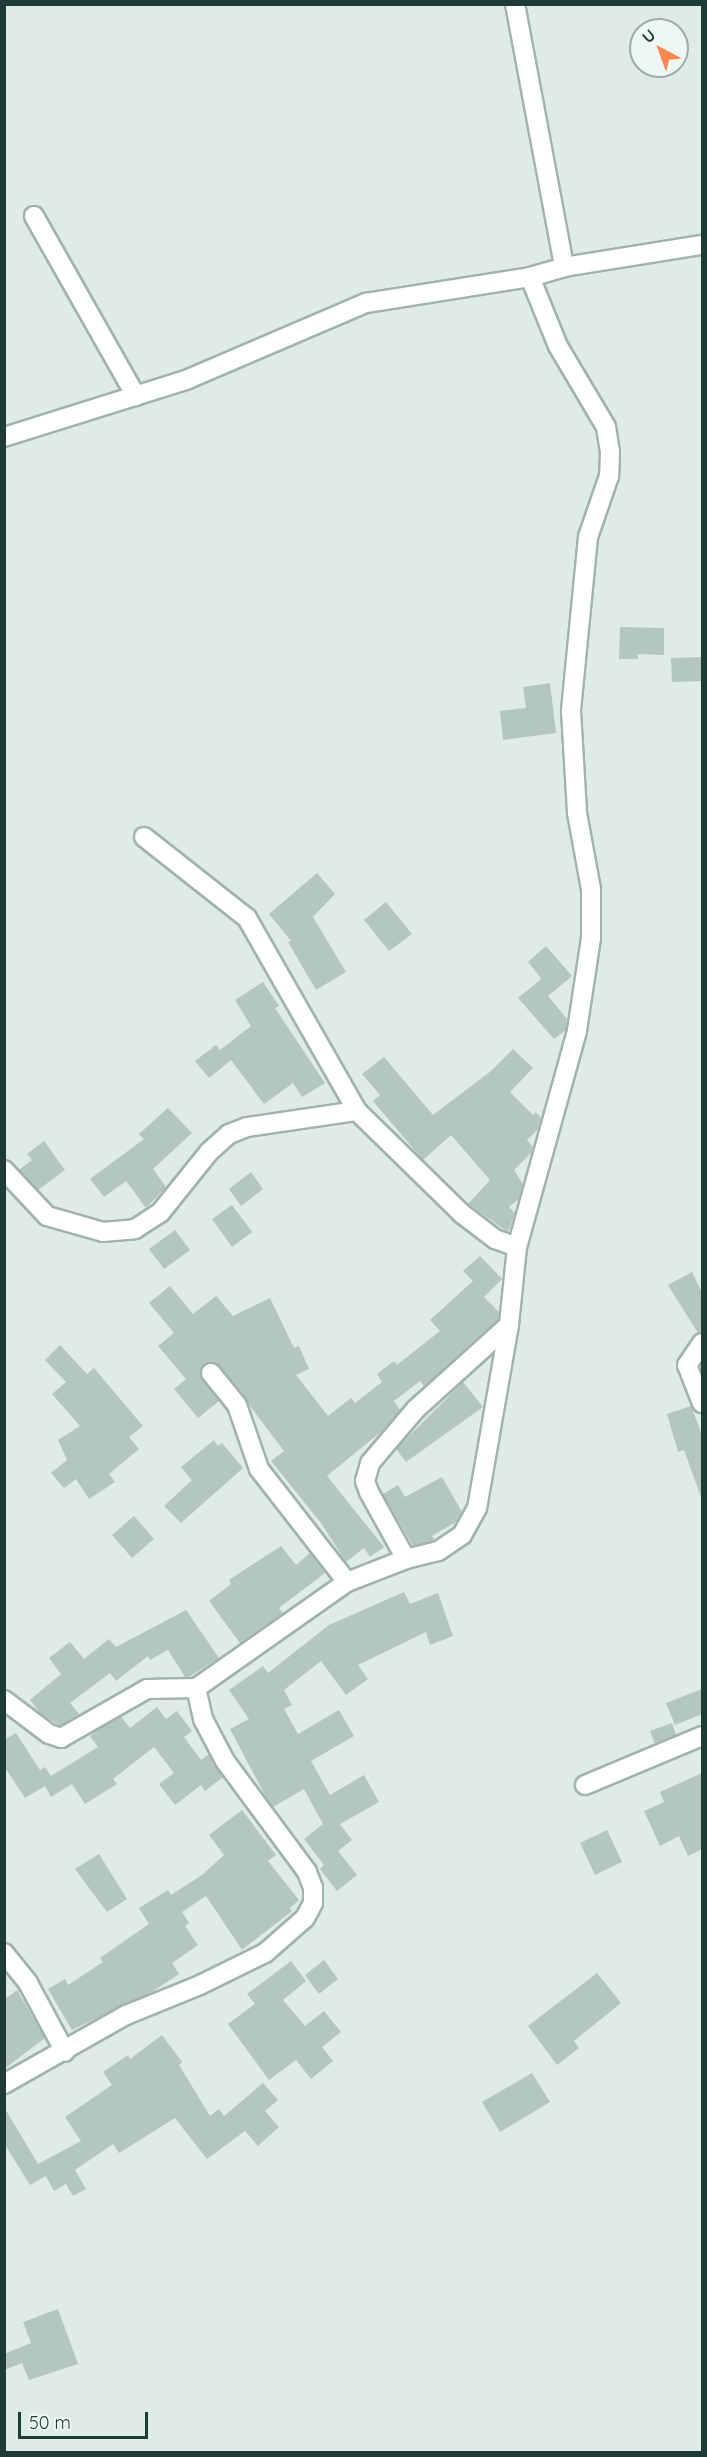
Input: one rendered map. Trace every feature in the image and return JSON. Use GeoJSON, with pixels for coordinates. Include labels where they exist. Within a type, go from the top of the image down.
{"type":"FeatureCollection","features":[{"type":"Feature","properties":{"kind":"street"},"geometry":{"type":"LineString","coordinates":[[515,4],[564,267]]}},
{"type":"Feature","properties":{"kind":"street"},"geometry":{"type":"LineString","coordinates":[[34,216],[136,396]]}},
{"type":"Feature","properties":{"kind":"street"},"geometry":{"type":"LineString","coordinates":[[4,437],[186,380],[366,303],[530,278],[564,267],[702,244]]}},
{"type":"Feature","properties":{"kind":"street"},"geometry":{"type":"LineString","coordinates":[[4,1700],[49,1734],[61,1738],[147,1689],[196,1688],[347,1582],[406,1559],[438,1551],[462,1535],[477,1508],[509,1326],[517,1247],[577,1030],[591,938],[591,889],[577,813],[572,711],[588,537],[609,476],[610,452],[606,427],[558,346],[530,278]]}},
{"type":"Feature","properties":{"kind":"street"},"geometry":{"type":"LineString","coordinates":[[144,837],[247,918],[357,1111],[461,1213],[495,1239],[517,1247]]}},
{"type":"Feature","properties":{"kind":"street"},"geometry":{"type":"LineString","coordinates":[[4,1170],[47,1216],[103,1232],[135,1229],[160,1213],[209,1152],[229,1134],[247,1127],[357,1111]]}},
{"type":"Feature","properties":{"kind":"street"},"geometry":{"type":"LineString","coordinates":[[406,1559],[369,1492],[365,1481],[370,1463],[416,1409],[509,1326]]}},
{"type":"Feature","properties":{"kind":"street"},"geometry":{"type":"LineString","coordinates":[[702,1343],[687,1365],[702,1403]]}},
{"type":"Feature","properties":{"kind":"street"},"geometry":{"type":"LineString","coordinates":[[211,1373],[237,1406],[259,1469],[347,1582]]}},
{"type":"Feature","properties":{"kind":"street"},"geometry":{"type":"LineString","coordinates":[[4,2085],[126,2015],[200,1985],[265,1953],[287,1937],[305,1917],[313,1902],[313,1888],[307,1872],[225,1761],[203,1719],[196,1688]]}},
{"type":"Feature","properties":{"kind":"street"},"geometry":{"type":"LineString","coordinates":[[585,1785],[702,1736]]}},
{"type":"Feature","properties":{"kind":"street"},"geometry":{"type":"LineString","coordinates":[[4,1953],[28,1983],[65,2052]]}},
{"type":"Feature","properties":{"kind":"building"},"geometry":{"type":"Polygon","coordinates":[[[620,627],[664,628],[664,655],[638,654],[638,659],[619,659],[620,627]]]}},
{"type":"Feature","properties":{"kind":"building"},"geometry":{"type":"Polygon","coordinates":[[[702,657],[702,681],[672,682],[671,658],[702,657]]]}},
{"type":"Feature","properties":{"kind":"building"},"geometry":{"type":"Polygon","coordinates":[[[550,683],[556,733],[503,740],[500,711],[526,708],[523,687],[550,683]]]}},
{"type":"Feature","properties":{"kind":"building"},"geometry":{"type":"Polygon","coordinates":[[[317,873],[335,894],[313,917],[346,972],[316,990],[288,942],[291,941],[269,914],[317,873]]]}},
{"type":"Feature","properties":{"kind":"building"},"geometry":{"type":"Polygon","coordinates":[[[386,902],[412,934],[389,951],[364,920],[386,902]]]}},
{"type":"Feature","properties":{"kind":"building"},"geometry":{"type":"Polygon","coordinates":[[[546,946],[572,976],[548,996],[567,1019],[566,1030],[554,1039],[518,998],[541,978],[528,962],[546,946]]]}},
{"type":"Feature","properties":{"kind":"building"},"geometry":{"type":"Polygon","coordinates":[[[263,982],[279,1006],[275,1008],[325,1083],[302,1097],[293,1083],[264,1104],[231,1060],[209,1078],[195,1061],[216,1045],[220,1050],[251,1026],[235,1000],[263,982]]]}},
{"type":"Feature","properties":{"kind":"building"},"geometry":{"type":"Polygon","coordinates":[[[513,1049],[533,1068],[510,1092],[533,1115],[536,1112],[541,1118],[538,1129],[527,1140],[533,1147],[531,1153],[514,1170],[523,1184],[519,1199],[509,1207],[515,1213],[508,1232],[468,1204],[490,1180],[451,1135],[423,1160],[373,1101],[380,1095],[362,1074],[384,1057],[433,1115],[491,1071],[513,1049]]]}},
{"type":"Feature","properties":{"kind":"building"},"geometry":{"type":"Polygon","coordinates":[[[168,1108],[192,1133],[153,1169],[166,1187],[146,1208],[126,1181],[104,1197],[90,1179],[144,1139],[139,1134],[168,1108]]]}},
{"type":"Feature","properties":{"kind":"building"},"geometry":{"type":"Polygon","coordinates":[[[44,1141],[65,1170],[38,1190],[19,1170],[32,1160],[27,1154],[44,1141]]]}},
{"type":"Feature","properties":{"kind":"building"},"geometry":{"type":"Polygon","coordinates":[[[251,1172],[263,1189],[241,1206],[229,1189],[251,1172]]]}},
{"type":"Feature","properties":{"kind":"building"},"geometry":{"type":"Polygon","coordinates":[[[232,1205],[252,1232],[232,1247],[212,1219],[232,1205]]]}},
{"type":"Feature","properties":{"kind":"building"},"geometry":{"type":"Polygon","coordinates":[[[175,1230],[190,1250],[164,1269],[149,1249],[175,1230]]]}},
{"type":"Feature","properties":{"kind":"building"},"geometry":{"type":"Polygon","coordinates":[[[480,1256],[502,1279],[484,1297],[499,1312],[498,1319],[424,1386],[420,1381],[394,1401],[400,1410],[382,1431],[327,1476],[384,1547],[370,1557],[364,1548],[346,1562],[321,1523],[271,1461],[284,1451],[220,1366],[210,1362],[201,1368],[202,1380],[219,1401],[198,1418],[174,1389],[186,1379],[158,1346],[174,1333],[149,1303],[170,1286],[193,1314],[216,1296],[233,1316],[270,1298],[294,1348],[299,1346],[309,1369],[296,1375],[328,1416],[351,1398],[355,1403],[382,1382],[377,1374],[394,1361],[397,1365],[440,1331],[430,1320],[473,1281],[463,1271],[480,1256]]]}},
{"type":"Feature","properties":{"kind":"building"},"geometry":{"type":"Polygon","coordinates":[[[692,1272],[702,1293],[702,1332],[698,1333],[668,1285],[692,1272]]]}},
{"type":"Feature","properties":{"kind":"building"},"geometry":{"type":"Polygon","coordinates":[[[60,1345],[87,1374],[94,1368],[143,1426],[129,1437],[139,1449],[109,1474],[115,1482],[89,1499],[76,1479],[64,1488],[51,1473],[67,1460],[58,1440],[80,1426],[52,1394],[66,1382],[45,1360],[60,1345]]]}},
{"type":"Feature","properties":{"kind":"building"},"geometry":{"type":"Polygon","coordinates":[[[463,1382],[483,1407],[406,1462],[396,1449],[463,1382]]]}},
{"type":"Feature","properties":{"kind":"building"},"geometry":{"type":"Polygon","coordinates":[[[691,1406],[702,1435],[701,1497],[684,1450],[678,1452],[667,1414],[691,1406]]]}},
{"type":"Feature","properties":{"kind":"building"},"geometry":{"type":"Polygon","coordinates":[[[214,1440],[218,1446],[222,1443],[243,1468],[181,1523],[164,1506],[192,1480],[181,1467],[214,1440]]]}},
{"type":"Feature","properties":{"kind":"building"},"geometry":{"type":"Polygon","coordinates":[[[442,1477],[462,1512],[456,1522],[432,1536],[435,1540],[413,1546],[383,1494],[398,1485],[405,1497],[442,1477]]]}},
{"type":"Feature","properties":{"kind":"building"},"geometry":{"type":"Polygon","coordinates":[[[134,1516],[154,1539],[132,1558],[112,1535],[134,1516]]]}},
{"type":"Feature","properties":{"kind":"building"},"geometry":{"type":"Polygon","coordinates":[[[281,1546],[296,1565],[310,1553],[325,1573],[279,1608],[283,1613],[240,1643],[209,1601],[231,1584],[229,1580],[281,1546]]]}},
{"type":"Feature","properties":{"kind":"building"},"geometry":{"type":"Polygon","coordinates":[[[404,1592],[410,1604],[438,1593],[453,1636],[430,1645],[426,1632],[358,1665],[368,1679],[346,1695],[321,1661],[284,1690],[292,1705],[284,1709],[298,1734],[339,1710],[354,1736],[311,1761],[330,1795],[364,1775],[379,1802],[340,1824],[352,1840],[338,1851],[357,1875],[337,1891],[320,1869],[324,1865],[304,1839],[323,1824],[304,1789],[273,1807],[267,1799],[230,1729],[249,1719],[229,1690],[263,1666],[268,1673],[329,1625],[404,1592]]]}},
{"type":"Feature","properties":{"kind":"building"},"geometry":{"type":"Polygon","coordinates":[[[186,1610],[219,1658],[189,1677],[185,1677],[168,1650],[150,1660],[148,1656],[116,1681],[110,1673],[70,1703],[79,1714],[60,1726],[41,1714],[30,1700],[61,1674],[49,1658],[70,1642],[84,1659],[109,1639],[116,1647],[186,1610]]]}},
{"type":"Feature","properties":{"kind":"building"},"geometry":{"type":"Polygon","coordinates":[[[702,1689],[702,1714],[675,1725],[666,1703],[702,1689]]]}},
{"type":"Feature","properties":{"kind":"building"},"geometry":{"type":"Polygon","coordinates":[[[157,1707],[166,1719],[177,1711],[192,1731],[184,1737],[201,1760],[209,1754],[223,1777],[205,1791],[201,1785],[175,1805],[159,1784],[174,1773],[154,1747],[113,1779],[117,1784],[85,1804],[72,1784],[51,1797],[45,1786],[25,1798],[4,1766],[4,1740],[16,1733],[40,1770],[45,1767],[51,1776],[98,1747],[90,1736],[99,1729],[121,1717],[130,1728],[157,1707]]]}},
{"type":"Feature","properties":{"kind":"building"},"geometry":{"type":"Polygon","coordinates":[[[672,1723],[676,1735],[655,1744],[650,1731],[672,1723]]]}},
{"type":"Feature","properties":{"kind":"building"},"geometry":{"type":"Polygon","coordinates":[[[702,1773],[702,1849],[688,1856],[679,1836],[660,1846],[644,1811],[664,1802],[660,1792],[702,1773]]]}},
{"type":"Feature","properties":{"kind":"building"},"geometry":{"type":"Polygon","coordinates":[[[242,1810],[276,1855],[268,1861],[299,1900],[290,1908],[292,1911],[242,1950],[206,1896],[182,1912],[189,1923],[185,1926],[198,1945],[172,1963],[179,1974],[152,1992],[72,2030],[48,1989],[65,1979],[68,1985],[103,1962],[100,1958],[149,1924],[139,1908],[168,1890],[171,1895],[202,1875],[224,1855],[209,1835],[242,1810]]]}},
{"type":"Feature","properties":{"kind":"building"},"geometry":{"type":"Polygon","coordinates":[[[607,1830],[622,1862],[595,1875],[580,1843],[607,1830]]]}},
{"type":"Feature","properties":{"kind":"building"},"geometry":{"type":"Polygon","coordinates":[[[99,1854],[127,1899],[107,1912],[75,1869],[99,1854]]]}},
{"type":"Feature","properties":{"kind":"building"},"geometry":{"type":"Polygon","coordinates":[[[324,1960],[338,1979],[319,1994],[305,1975],[324,1960]]]}},
{"type":"Feature","properties":{"kind":"building"},"geometry":{"type":"Polygon","coordinates":[[[291,1961],[306,1981],[283,2000],[305,2026],[324,2011],[341,2032],[322,2047],[333,2061],[311,2079],[296,2060],[269,2080],[228,2024],[255,2004],[247,1994],[291,1961]]]}},
{"type":"Feature","properties":{"kind":"building"},"geometry":{"type":"Polygon","coordinates":[[[597,1973],[621,2003],[574,2041],[579,2048],[557,2065],[528,2026],[597,1973]]]}},
{"type":"Feature","properties":{"kind":"building"},"geometry":{"type":"Polygon","coordinates":[[[17,1990],[45,2038],[4,2069],[4,2000],[17,1990]]]}},
{"type":"Feature","properties":{"kind":"building"},"geometry":{"type":"Polygon","coordinates":[[[162,2035],[182,2062],[179,2065],[210,2116],[219,2109],[224,2116],[263,2083],[278,2100],[265,2111],[279,2127],[258,2146],[245,2131],[207,2159],[175,2118],[119,2153],[113,2144],[75,2170],[86,2189],[73,2196],[66,2184],[54,2191],[46,2176],[30,2185],[4,2143],[4,2107],[38,2164],[81,2141],[65,2117],[112,2085],[103,2072],[128,2055],[130,2059],[162,2035]]]}},
{"type":"Feature","properties":{"kind":"building"},"geometry":{"type":"Polygon","coordinates":[[[532,2073],[550,2102],[500,2132],[482,2102],[532,2073]]]}},
{"type":"Feature","properties":{"kind":"building"},"geometry":{"type":"Polygon","coordinates":[[[58,2309],[78,2364],[29,2380],[22,2363],[4,2370],[4,2354],[31,2343],[23,2322],[58,2309]]]}}]}
